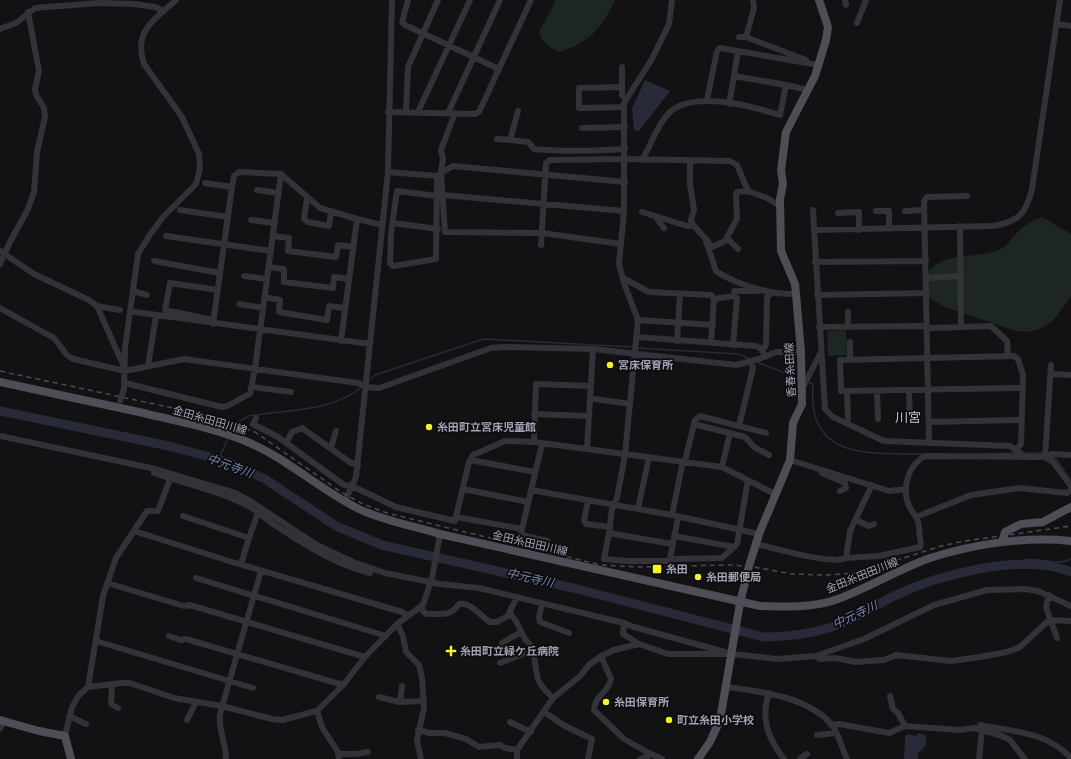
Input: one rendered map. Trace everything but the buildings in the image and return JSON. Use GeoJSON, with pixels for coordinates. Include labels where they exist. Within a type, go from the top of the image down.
{"type":"FeatureCollection","features":[{"type":"Feature","properties":{"kind":"main road","name":"香春糸田線"},"geometry":{"type":"LineString","coordinates":[[698,759],[710,742],[720,720],[740,606],[749,566],[759,534],[790,460],[793,423],[802,404],[801,352],[795,284],[781,251],[782,224],[780,206],[783,184],[782,164],[786,132],[819,66],[828,28],[819,0]]}},
{"type":"Feature","properties":{"kind":"main road","name":"金田糸田田川線"},"geometry":{"type":"LineString","coordinates":[[0,382],[119,404],[226,434],[250,443],[286,462],[360,510],[440,538],[740,606],[780,607],[813,605],[838,599],[930,558],[969,548],[1002,542],[1071,541]]}},
{"type":"Feature","properties":{"kind":"main road"},"geometry":{"type":"LineString","coordinates":[[1002,542],[1005,532],[1021,524],[1044,522],[1071,507]]}},
{"type":"Feature","properties":{"kind":"main road"},"geometry":{"type":"LineString","coordinates":[[1,723],[65,736],[71,759]]}},
{"type":"Feature","properties":{"kind":"street"},"geometry":{"type":"LineString","coordinates":[[119,404],[125,386],[125,348],[136,263],[142,246],[164,216],[196,184],[200,169],[199,154],[182,117],[144,64],[141,56],[140,44],[143,34],[155,17],[176,0]]}},
{"type":"Feature","properties":{"kind":"street"},"geometry":{"type":"LineString","coordinates":[[345,501],[356,476],[358,465],[388,172],[388,112],[392,0]]}},
{"type":"Feature","properties":{"kind":"street"},"geometry":{"type":"LineString","coordinates":[[408,0],[402,22],[405,25],[500,69]]}},
{"type":"Feature","properties":{"kind":"street"},"geometry":{"type":"LineString","coordinates":[[406,112],[408,67],[438,0]]}},
{"type":"Feature","properties":{"kind":"street"},"geometry":{"type":"LineString","coordinates":[[418,112],[470,0]]}},
{"type":"Feature","properties":{"kind":"street"},"geometry":{"type":"LineString","coordinates":[[500,0],[451,113],[441,150],[443,159],[439,174],[440,195],[445,232],[542,234],[621,244]]}},
{"type":"Feature","properties":{"kind":"street"},"geometry":{"type":"LineString","coordinates":[[388,112],[479,112],[531,0]]}},
{"type":"Feature","properties":{"kind":"street"},"geometry":{"type":"LineString","coordinates":[[672,0],[669,24],[652,59],[626,100],[624,107],[625,182],[619,264],[638,320],[625,454],[604,559],[627,561],[667,561],[670,559],[722,558],[737,544],[748,480]]}},
{"type":"Feature","properties":{"kind":"street"},"geometry":{"type":"LineString","coordinates":[[746,37],[754,8],[753,0]]}},
{"type":"Feature","properties":{"kind":"street"},"geometry":{"type":"LineString","coordinates":[[857,23],[866,0]]}},
{"type":"Feature","properties":{"kind":"street"},"geometry":{"type":"LineString","coordinates":[[814,230],[889,230],[960,226],[994,226],[1016,220],[1023,213],[1029,202],[1060,0]]}},
{"type":"Feature","properties":{"kind":"street"},"geometry":{"type":"LineString","coordinates":[[0,29],[16,23],[35,8],[102,1],[155,7],[164,11]]}},
{"type":"Feature","properties":{"kind":"street"},"geometry":{"type":"LineString","coordinates":[[0,264],[3,252],[28,209],[34,192],[37,152],[45,116],[44,108],[36,95],[35,89],[39,71],[31,18],[28,12]]}},
{"type":"Feature","properties":{"kind":"street"},"geometry":{"type":"LineString","coordinates":[[1056,24],[1071,26]]}},
{"type":"Feature","properties":{"kind":"street"},"geometry":{"type":"LineString","coordinates":[[739,37],[746,37],[806,59],[806,62]]}},
{"type":"Feature","properties":{"kind":"street"},"geometry":{"type":"LineString","coordinates":[[707,100],[716,51],[720,48],[806,62],[819,66]]}},
{"type":"Feature","properties":{"kind":"street"},"geometry":{"type":"LineString","coordinates":[[729,104],[738,51]]}},
{"type":"Feature","properties":{"kind":"street"},"geometry":{"type":"LineString","coordinates":[[622,67],[622,94],[626,100]]}},
{"type":"Feature","properties":{"kind":"street"},"geometry":{"type":"LineString","coordinates":[[734,76],[808,90]]}},
{"type":"Feature","properties":{"kind":"street"},"geometry":{"type":"LineString","coordinates":[[642,160],[668,114],[686,104],[707,100],[780,114],[786,85]]}},
{"type":"Feature","properties":{"kind":"street"},"geometry":{"type":"LineString","coordinates":[[622,87],[579,88],[579,108],[624,107]]}},
{"type":"Feature","properties":{"kind":"street"},"geometry":{"type":"LineString","coordinates":[[510,140],[518,111]]}},
{"type":"Feature","properties":{"kind":"street"},"geometry":{"type":"LineString","coordinates":[[582,128],[625,128]]}},
{"type":"Feature","properties":{"kind":"street"},"geometry":{"type":"LineString","coordinates":[[497,139],[528,142],[534,149],[583,150],[593,152],[625,149]]}},
{"type":"Feature","properties":{"kind":"street"},"geometry":{"type":"LineString","coordinates":[[541,245],[546,163],[550,160],[625,159],[730,161],[737,165],[748,191]]}},
{"type":"Feature","properties":{"kind":"street"},"geometry":{"type":"LineString","coordinates":[[690,161],[690,184],[694,210],[691,220],[693,225],[712,247],[725,241],[737,219],[737,192],[748,191],[767,198],[780,206]]}},
{"type":"Feature","properties":{"kind":"street"},"geometry":{"type":"LineString","coordinates":[[388,172],[439,174],[453,166],[625,182]]}},
{"type":"Feature","properties":{"kind":"street"},"geometry":{"type":"LineString","coordinates":[[213,322],[232,187],[234,176],[239,172],[281,174],[320,208],[382,225]]}},
{"type":"Feature","properties":{"kind":"street"},"geometry":{"type":"LineString","coordinates":[[125,386],[222,407],[228,406],[241,396],[250,394],[255,368],[281,174]]}},
{"type":"Feature","properties":{"kind":"street"},"geometry":{"type":"LineString","coordinates":[[205,183],[232,187]]}},
{"type":"Feature","properties":{"kind":"street"},"geometry":{"type":"LineString","coordinates":[[257,190],[279,193]]}},
{"type":"Feature","properties":{"kind":"street"},"geometry":{"type":"LineString","coordinates":[[440,195],[436,259],[393,266],[390,263],[396,191],[624,211]]}},
{"type":"Feature","properties":{"kind":"street"},"geometry":{"type":"LineString","coordinates":[[929,443],[928,357],[926,326],[926,228],[924,201],[927,197],[967,196]]}},
{"type":"Feature","properties":{"kind":"street"},"geometry":{"type":"LineString","coordinates":[[307,198],[304,219],[308,222],[329,226],[331,211]]}},
{"type":"Feature","properties":{"kind":"street"},"geometry":{"type":"LineString","coordinates":[[180,210],[228,217]]}},
{"type":"Feature","properties":{"kind":"street"},"geometry":{"type":"LineString","coordinates":[[813,210],[825,409],[833,417],[884,441],[1010,446],[1024,456]]}},
{"type":"Feature","properties":{"kind":"street"},"geometry":{"type":"LineString","coordinates":[[905,211],[924,210]]}},
{"type":"Feature","properties":{"kind":"street"},"geometry":{"type":"LineString","coordinates":[[876,211],[889,211],[889,230]]}},
{"type":"Feature","properties":{"kind":"street"},"geometry":{"type":"LineString","coordinates":[[642,212],[687,226],[693,225]]}},
{"type":"Feature","properties":{"kind":"street"},"geometry":{"type":"LineString","coordinates":[[838,213],[859,212],[859,230]]}},
{"type":"Feature","properties":{"kind":"street"},"geometry":{"type":"LineString","coordinates":[[656,216],[664,228]]}},
{"type":"Feature","properties":{"kind":"street"},"geometry":{"type":"LineString","coordinates":[[341,341],[357,219]]}},
{"type":"Feature","properties":{"kind":"street"},"geometry":{"type":"LineString","coordinates":[[251,220],[275,223]]}},
{"type":"Feature","properties":{"kind":"street"},"geometry":{"type":"LineString","coordinates":[[393,223],[438,229]]}},
{"type":"Feature","properties":{"kind":"street"},"geometry":{"type":"LineString","coordinates":[[960,226],[961,327]]}},
{"type":"Feature","properties":{"kind":"street"},"geometry":{"type":"LineString","coordinates":[[166,236],[271,251]]}},
{"type":"Feature","properties":{"kind":"street"},"geometry":{"type":"LineString","coordinates":[[273,236],[289,238],[288,251],[336,257],[338,245],[353,246]]}},
{"type":"Feature","properties":{"kind":"street"},"geometry":{"type":"LineString","coordinates":[[704,238],[716,271],[752,288],[769,292]]}},
{"type":"Feature","properties":{"kind":"street"},"geometry":{"type":"LineString","coordinates":[[727,238],[738,250]]}},
{"type":"Feature","properties":{"kind":"street"},"geometry":{"type":"LineString","coordinates":[[3,252],[34,274],[89,300],[97,306],[120,310]]}},
{"type":"Feature","properties":{"kind":"street"},"geometry":{"type":"LineString","coordinates":[[154,261],[220,273]]}},
{"type":"Feature","properties":{"kind":"street"},"geometry":{"type":"LineString","coordinates":[[815,262],[926,261]]}},
{"type":"Feature","properties":{"kind":"street"},"geometry":{"type":"LineString","coordinates":[[269,267],[284,269],[284,282],[333,288],[334,278],[349,279]]}},
{"type":"Feature","properties":{"kind":"street"},"geometry":{"type":"LineString","coordinates":[[244,276],[267,279]]}},
{"type":"Feature","properties":{"kind":"street"},"geometry":{"type":"LineString","coordinates":[[927,278],[961,276]]}},
{"type":"Feature","properties":{"kind":"street"},"geometry":{"type":"LineString","coordinates":[[623,278],[649,292],[711,295],[714,299],[711,344]]}},
{"type":"Feature","properties":{"kind":"street"},"geometry":{"type":"LineString","coordinates":[[213,322],[165,310],[170,282],[218,290]]}},
{"type":"Feature","properties":{"kind":"street"},"geometry":{"type":"LineString","coordinates":[[133,291],[147,295]]}},
{"type":"Feature","properties":{"kind":"street"},"geometry":{"type":"LineString","coordinates":[[734,291],[796,294]]}},
{"type":"Feature","properties":{"kind":"street"},"geometry":{"type":"LineString","coordinates":[[764,354],[766,346],[767,297],[769,292]]}},
{"type":"Feature","properties":{"kind":"street"},"geometry":{"type":"LineString","coordinates":[[817,295],[926,293]]}},
{"type":"Feature","properties":{"kind":"street"},"geometry":{"type":"LineString","coordinates":[[677,341],[680,294]]}},
{"type":"Feature","properties":{"kind":"street"},"geometry":{"type":"LineString","coordinates":[[714,299],[733,296],[737,298],[733,345]]}},
{"type":"Feature","properties":{"kind":"street"},"geometry":{"type":"LineString","coordinates":[[265,297],[280,300],[279,312],[327,320],[329,306],[345,308]]}},
{"type":"Feature","properties":{"kind":"street"},"geometry":{"type":"LineString","coordinates":[[239,304],[263,308]]}},
{"type":"Feature","properties":{"kind":"street"},"geometry":{"type":"LineString","coordinates":[[97,306],[125,370]]}},
{"type":"Feature","properties":{"kind":"street"},"geometry":{"type":"LineString","coordinates":[[0,308],[54,338],[67,355],[73,359],[125,370],[184,359],[358,383],[367,387],[379,388],[490,348],[503,347],[593,350],[736,365],[751,361],[764,354],[776,352],[801,352]]}},
{"type":"Feature","properties":{"kind":"street"},"geometry":{"type":"LineString","coordinates":[[135,312],[156,316],[219,322],[341,341],[370,344]]}},
{"type":"Feature","properties":{"kind":"street"},"geometry":{"type":"LineString","coordinates":[[848,312],[848,326]]}},
{"type":"Feature","properties":{"kind":"street"},"geometry":{"type":"LineString","coordinates":[[148,366],[156,316]]}},
{"type":"Feature","properties":{"kind":"street"},"geometry":{"type":"LineString","coordinates":[[638,320],[713,325]]}},
{"type":"Feature","properties":{"kind":"street"},"geometry":{"type":"LineString","coordinates":[[819,327],[990,326],[1007,341],[1008,356]]}},
{"type":"Feature","properties":{"kind":"street"},"geometry":{"type":"LineString","coordinates":[[637,337],[711,344],[756,346],[764,354]]}},
{"type":"Feature","properties":{"kind":"street"},"geometry":{"type":"LineString","coordinates":[[850,342],[850,360]]}},
{"type":"Feature","properties":{"kind":"street"},"geometry":{"type":"LineString","coordinates":[[587,449],[593,350]]}},
{"type":"Feature","properties":{"kind":"street"},"geometry":{"type":"LineString","coordinates":[[802,387],[821,353]]}},
{"type":"Feature","properties":{"kind":"street"},"geometry":{"type":"LineString","coordinates":[[1016,450],[1021,444],[1023,376],[1018,359],[1014,356],[840,360],[840,391],[1022,388]]}},
{"type":"Feature","properties":{"kind":"street"},"geometry":{"type":"LineString","coordinates":[[739,426],[753,368],[751,361]]}},
{"type":"Feature","properties":{"kind":"street"},"geometry":{"type":"LineString","coordinates":[[1045,457],[1051,365]]}},
{"type":"Feature","properties":{"kind":"street"},"geometry":{"type":"LineString","coordinates":[[1051,374],[1071,375]]}},
{"type":"Feature","properties":{"kind":"street"},"geometry":{"type":"LineString","coordinates":[[534,442],[536,384],[591,386]]}},
{"type":"Feature","properties":{"kind":"street"},"geometry":{"type":"LineString","coordinates":[[252,387],[291,392]]}},
{"type":"Feature","properties":{"kind":"street"},"geometry":{"type":"LineString","coordinates":[[847,391],[848,419]]}},
{"type":"Feature","properties":{"kind":"street"},"geometry":{"type":"LineString","coordinates":[[877,391],[878,420]]}},
{"type":"Feature","properties":{"kind":"street"},"geometry":{"type":"LineString","coordinates":[[909,391],[910,419]]}},
{"type":"Feature","properties":{"kind":"street"},"geometry":{"type":"LineString","coordinates":[[595,400],[630,404]]}},
{"type":"Feature","properties":{"kind":"street"},"geometry":{"type":"LineString","coordinates":[[534,414],[589,416]]}},
{"type":"Feature","properties":{"kind":"street"},"geometry":{"type":"LineString","coordinates":[[670,559],[684,461],[695,420],[700,416],[766,433]]}},
{"type":"Feature","properties":{"kind":"street"},"geometry":{"type":"LineString","coordinates":[[256,418],[253,424],[286,443],[344,485],[352,486],[396,507],[455,521],[470,460],[473,455],[505,441],[534,442],[722,467],[775,494]]}},
{"type":"Feature","properties":{"kind":"street"},"geometry":{"type":"LineString","coordinates":[[929,422],[1021,420]]}},
{"type":"Feature","properties":{"kind":"street"},"geometry":{"type":"LineString","coordinates":[[694,424],[745,437],[754,447],[769,455]]}},
{"type":"Feature","properties":{"kind":"street"},"geometry":{"type":"LineString","coordinates":[[286,443],[292,432],[302,428],[351,463],[358,465]]}},
{"type":"Feature","properties":{"kind":"street"},"geometry":{"type":"LineString","coordinates":[[331,448],[336,431]]}},
{"type":"Feature","properties":{"kind":"street"},"geometry":{"type":"LineString","coordinates":[[722,467],[730,433]]}},
{"type":"Feature","properties":{"kind":"street"},"geometry":{"type":"LineString","coordinates":[[0,436],[143,466],[235,493],[250,501],[310,541],[342,558],[372,568],[479,588],[624,622],[634,627],[733,651],[777,659],[816,656],[864,639],[934,605],[987,590],[1025,588],[1049,595],[1071,606]]}},
{"type":"Feature","properties":{"kind":"street"},"geometry":{"type":"LineString","coordinates":[[542,444],[520,535],[548,541]]}},
{"type":"Feature","properties":{"kind":"street"},"geometry":{"type":"LineString","coordinates":[[756,544],[820,558],[842,560],[846,558],[879,556],[920,547],[921,544],[916,517],[909,506],[906,489],[910,471],[916,463],[925,456],[999,458],[1024,456],[1045,457],[1052,454],[1071,455]]}},
{"type":"Feature","properties":{"kind":"street"},"geometry":{"type":"LineString","coordinates":[[638,509],[648,457]]}},
{"type":"Feature","properties":{"kind":"street"},"geometry":{"type":"LineString","coordinates":[[1045,457],[1053,462],[1071,486]]}},
{"type":"Feature","properties":{"kind":"street"},"geometry":{"type":"LineString","coordinates":[[470,460],[535,472]]}},
{"type":"Feature","properties":{"kind":"street"},"geometry":{"type":"LineString","coordinates":[[790,460],[889,491],[906,489]]}},
{"type":"Feature","properties":{"kind":"street"},"geometry":{"type":"LineString","coordinates":[[143,466],[144,469],[170,479],[222,494],[250,506],[258,513],[320,553],[362,571],[370,572],[372,568]]}},
{"type":"Feature","properties":{"kind":"street"},"geometry":{"type":"LineString","coordinates":[[817,468],[820,472],[845,483],[846,488],[840,491]]}},
{"type":"Feature","properties":{"kind":"street"},"geometry":{"type":"LineString","coordinates":[[65,736],[69,716],[76,698],[88,687],[103,596],[116,558],[147,511],[158,511],[170,479]]}},
{"type":"Feature","properties":{"kind":"street"},"geometry":{"type":"LineString","coordinates":[[846,558],[847,542],[872,485]]}},
{"type":"Feature","properties":{"kind":"street"},"geometry":{"type":"LineString","coordinates":[[916,517],[971,495],[1020,488],[1067,493],[1071,490]]}},
{"type":"Feature","properties":{"kind":"street"},"geometry":{"type":"LineString","coordinates":[[463,489],[528,502]]}},
{"type":"Feature","properties":{"kind":"street"},"geometry":{"type":"LineString","coordinates":[[531,490],[675,516],[759,534]]}},
{"type":"Feature","properties":{"kind":"street"},"geometry":{"type":"LineString","coordinates":[[588,501],[584,520],[586,524],[672,544]]}},
{"type":"Feature","properties":{"kind":"street"},"geometry":{"type":"LineString","coordinates":[[241,564],[258,513]]}},
{"type":"Feature","properties":{"kind":"street"},"geometry":{"type":"LineString","coordinates":[[183,516],[249,538]]}},
{"type":"Feature","properties":{"kind":"street"},"geometry":{"type":"LineString","coordinates":[[456,517],[522,529]]}},
{"type":"Feature","properties":{"kind":"street"},"geometry":{"type":"LineString","coordinates":[[856,520],[869,526],[874,524]]}},
{"type":"Feature","properties":{"kind":"street"},"geometry":{"type":"LineString","coordinates":[[134,531],[261,571],[402,612],[408,616]]}},
{"type":"Feature","properties":{"kind":"street"},"geometry":{"type":"LineString","coordinates":[[674,536],[734,547]]}},
{"type":"Feature","properties":{"kind":"street"},"geometry":{"type":"LineString","coordinates":[[88,687],[130,683],[174,698],[222,706],[266,718],[282,720],[317,711],[343,685],[365,657],[397,624],[420,607],[431,580],[440,538]]}},
{"type":"Feature","properties":{"kind":"street"},"geometry":{"type":"LineString","coordinates":[[226,759],[219,724],[222,706],[261,571]]}},
{"type":"Feature","properties":{"kind":"street"},"geometry":{"type":"LineString","coordinates":[[196,578],[386,636]]}},
{"type":"Feature","properties":{"kind":"street"},"geometry":{"type":"LineString","coordinates":[[107,583],[184,606],[190,605],[247,621],[365,657]]}},
{"type":"Feature","properties":{"kind":"street"},"geometry":{"type":"LineString","coordinates":[[1049,595],[1046,607],[1057,638]]}},
{"type":"Feature","properties":{"kind":"street"},"geometry":{"type":"LineString","coordinates":[[517,597],[509,612],[517,621],[533,650],[535,671],[540,684],[553,698]]}},
{"type":"Feature","properties":{"kind":"street"},"geometry":{"type":"LineString","coordinates":[[542,603],[539,618],[540,622],[569,633]]}},
{"type":"Feature","properties":{"kind":"street"},"geometry":{"type":"LineString","coordinates":[[420,607],[426,614],[445,614],[454,611],[458,604],[464,604],[473,608],[490,622],[497,622],[511,614]]}},
{"type":"Feature","properties":{"kind":"street"},"geometry":{"type":"LineString","coordinates":[[816,656],[820,659],[835,658],[856,662],[884,660],[896,655],[951,661],[1008,652],[1020,646],[1050,620],[1071,621]]}},
{"type":"Feature","properties":{"kind":"street"},"geometry":{"type":"LineString","coordinates":[[624,622],[623,634],[638,644],[668,654],[733,651]]}},
{"type":"Feature","properties":{"kind":"street"},"geometry":{"type":"LineString","coordinates":[[397,624],[403,636],[406,652],[419,665],[424,701],[424,708],[417,740],[420,759]]}},
{"type":"Feature","properties":{"kind":"street"},"geometry":{"type":"LineString","coordinates":[[502,643],[522,632]]}},
{"type":"Feature","properties":{"kind":"street"},"geometry":{"type":"LineString","coordinates":[[169,636],[181,640],[186,639],[237,653],[343,685]]}},
{"type":"Feature","properties":{"kind":"street"},"geometry":{"type":"LineString","coordinates":[[96,641],[253,688]]}},
{"type":"Feature","properties":{"kind":"street"},"geometry":{"type":"LineString","coordinates":[[517,759],[518,750],[553,698],[601,656],[623,647],[638,644]]}},
{"type":"Feature","properties":{"kind":"street"},"geometry":{"type":"LineString","coordinates":[[500,663],[533,650]]}},
{"type":"Feature","properties":{"kind":"street"},"geometry":{"type":"LineString","coordinates":[[601,656],[611,679],[608,687],[595,701],[594,710],[624,740],[662,759]]}},
{"type":"Feature","properties":{"kind":"street"},"geometry":{"type":"LineString","coordinates":[[112,685],[111,704],[118,708]]}},
{"type":"Feature","properties":{"kind":"street"},"geometry":{"type":"LineString","coordinates":[[400,702],[402,686]]}},
{"type":"Feature","properties":{"kind":"street"},"geometry":{"type":"LineString","coordinates":[[726,687],[769,693],[810,708],[832,724],[847,759]]}},
{"type":"Feature","properties":{"kind":"street"},"geometry":{"type":"LineString","coordinates":[[769,693],[764,713],[768,733],[773,745],[784,759]]}},
{"type":"Feature","properties":{"kind":"street"},"geometry":{"type":"LineString","coordinates":[[890,696],[893,709],[898,713],[905,726]]}},
{"type":"Feature","properties":{"kind":"street"},"geometry":{"type":"LineString","coordinates":[[379,697],[400,702],[424,701]]}},
{"type":"Feature","properties":{"kind":"street"},"geometry":{"type":"LineString","coordinates":[[187,720],[196,702]]}},
{"type":"Feature","properties":{"kind":"street"},"geometry":{"type":"LineString","coordinates":[[317,711],[322,727],[338,756],[368,752]]}},
{"type":"Feature","properties":{"kind":"street"},"geometry":{"type":"LineString","coordinates":[[544,712],[566,726],[592,739],[588,759]]}},
{"type":"Feature","properties":{"kind":"street"},"geometry":{"type":"LineString","coordinates":[[69,716],[86,724]]}},
{"type":"Feature","properties":{"kind":"street"},"geometry":{"type":"LineString","coordinates":[[510,722],[531,732]]}},
{"type":"Feature","properties":{"kind":"street"},"geometry":{"type":"LineString","coordinates":[[832,724],[889,733],[905,726],[959,730],[975,728],[978,725],[1038,735],[1071,758]]}},
{"type":"Feature","properties":{"kind":"street"},"geometry":{"type":"LineString","coordinates":[[975,728],[1010,740],[1025,759]]}},
{"type":"Feature","properties":{"kind":"street"},"geometry":{"type":"LineString","coordinates":[[418,730],[445,733],[466,739],[479,746],[500,745],[505,748],[518,750]]}},
{"type":"Feature","properties":{"kind":"street"},"geometry":{"type":"LineString","coordinates":[[979,759],[982,730]]}},
{"type":"Feature","properties":{"kind":"street"},"geometry":{"type":"LineString","coordinates":[[816,735],[836,733]]}},
{"type":"Feature","properties":{"kind":"street"},"geometry":{"type":"LineString","coordinates":[[640,759],[648,756],[650,753]]}},
{"type":"Feature","properties":{"kind":"street"},"geometry":{"type":"LineString","coordinates":[[800,759],[807,754]]}},
{"type":"Feature","properties":{"kind":"shaded area"},"geometry":{"type":"Polygon","coordinates":[[[556,0],[615,0],[600,26],[593,33],[578,44],[559,52],[546,44],[539,32],[556,0]]]}},
{"type":"Feature","properties":{"kind":"shaded area"},"geometry":{"type":"Polygon","coordinates":[[[1043,217],[1071,234],[1071,296],[1057,316],[1049,324],[1030,332],[1016,331],[945,307],[926,296],[926,277],[933,267],[941,262],[951,259],[994,252],[1003,248],[1014,235],[1026,225],[1043,217]]]}},
{"type":"Feature","properties":{"kind":"shaded area"},"geometry":{"type":"Polygon","coordinates":[[[846,330],[847,355],[828,356],[827,331],[846,330]]]}},
{"type":"Feature","properties":{"kind":"water"},"geometry":{"type":"Polygon","coordinates":[[[645,80],[670,91],[639,131],[634,130],[632,108],[645,80]]]}},
{"type":"Feature","properties":{"kind":"water"},"geometry":{"type":"Polygon","coordinates":[[[919,733],[926,735],[926,745],[918,754],[918,759],[904,759],[905,737],[908,734],[916,736],[919,733]]]}},
{"type":"Feature","properties":{"kind":"waterway"},"geometry":{"type":"LineString","coordinates":[[369,380],[375,375],[484,339],[633,347]]}},
{"type":"Feature","properties":{"kind":"waterway"},"geometry":{"type":"LineString","coordinates":[[637,348],[738,354],[750,359]]}},
{"type":"Feature","properties":{"kind":"waterway"},"geometry":{"type":"LineString","coordinates":[[757,362],[798,378]]}},
{"type":"Feature","properties":{"kind":"waterway"},"geometry":{"type":"LineString","coordinates":[[807,382],[813,384],[814,409],[820,427],[831,440],[845,448],[863,452],[924,454]]}},
{"type":"Feature","properties":{"kind":"waterway"},"geometry":{"type":"LineString","coordinates":[[231,433],[238,423],[249,416],[322,406],[336,402],[362,387]]}},
{"type":"Feature","properties":{"kind":"waterway","name":"中元寺川"},"geometry":{"type":"LineString","coordinates":[[0,411],[169,446],[228,462],[265,479],[336,526],[382,545],[577,589],[763,637],[798,635],[832,627],[848,621],[892,597],[932,581],[955,574],[1005,565],[1029,564],[1051,566],[1071,572]]}},
{"type":"Feature","properties":{"kind":"waterway"},"geometry":{"type":"LineString","coordinates":[[219,459],[228,438]]}},
{"type":"Feature","properties":{"kind":"waterway"},"geometry":{"type":"LineString","coordinates":[[978,454],[1016,453]]}},
{"type":"Feature","properties":{"kind":"waterway"},"geometry":{"type":"LineString","coordinates":[[1024,453],[1044,453]]}},
{"type":"Feature","properties":{"kind":"waterway"},"geometry":{"type":"LineString","coordinates":[[1051,457],[1056,459],[1071,481]]}},
{"type":"Feature","properties":{"kind":"waterway"},"geometry":{"type":"LineString","coordinates":[[1016,565],[1022,561],[1028,560],[1064,562],[1071,559]]}},
{"type":"Feature","properties":{"kind":"railway"},"geometry":{"type":"LineString","coordinates":[[0,371],[201,414],[255,432],[341,492],[363,504],[387,513],[601,565],[638,567],[729,565],[749,566],[792,574],[825,575],[857,573],[941,546],[965,541],[1071,526]]}},
{"type":"Feature","properties":{"kind":"place","name":"宮床保育所"},"geometry":{"type":"Point","coordinates":[610,365]}},
{"type":"Feature","properties":{"kind":"place","name":"糸田町立宮床児童館"},"geometry":{"type":"Point","coordinates":[429,427]}},
{"type":"Feature","properties":{"kind":"place","name":"糸田"},"geometry":{"type":"Point","coordinates":[657,569]}},
{"type":"Feature","properties":{"kind":"place","name":"糸田郵便局"},"geometry":{"type":"Point","coordinates":[698,577]}},
{"type":"Feature","properties":{"kind":"place","name":"糸田町立緑ケ丘病院"},"geometry":{"type":"Point","coordinates":[451,651]}},
{"type":"Feature","properties":{"kind":"place","name":"糸田保育所"},"geometry":{"type":"Point","coordinates":[606,702]}},
{"type":"Feature","properties":{"kind":"place","name":"町立糸田小学校"},"geometry":{"type":"Point","coordinates":[669,720]}},
{"type":"Feature","properties":{"kind":"district","name":"川宮"},"geometry":{"type":"Point","coordinates":[908,417]}}]}
